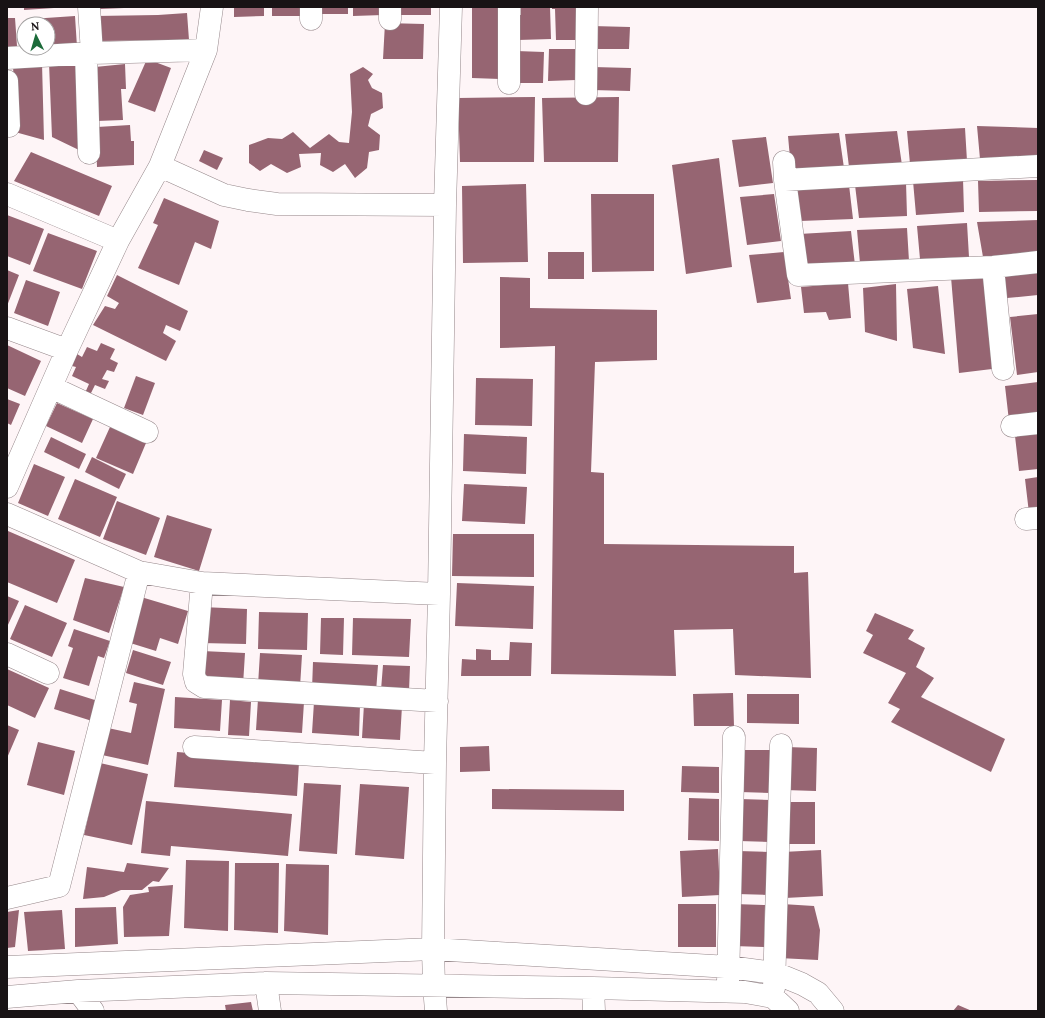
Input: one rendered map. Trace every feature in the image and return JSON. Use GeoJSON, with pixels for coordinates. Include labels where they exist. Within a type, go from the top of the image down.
{"type":"FeatureCollection","features":[{"type":"Feature","properties":{"kind":"street"},"geometry":{"type":"LineString","coordinates":[[89,153],[90,7]]}},
{"type":"Feature","properties":{"kind":"street"},"geometry":{"type":"LineString","coordinates":[[7,487],[67,350],[118,241],[160,166],[206,50],[212,7]]}},
{"type":"Feature","properties":{"kind":"street"},"geometry":{"type":"LineString","coordinates":[[436,1011],[433,949],[435,763],[445,205],[451,7]]}},
{"type":"Feature","properties":{"kind":"street"},"geometry":{"type":"LineString","coordinates":[[509,7],[509,83]]}},
{"type":"Feature","properties":{"kind":"street"},"geometry":{"type":"LineString","coordinates":[[586,94],[587,7]]}},
{"type":"Feature","properties":{"kind":"street"},"geometry":{"type":"LineString","coordinates":[[7,58],[89,53],[206,50]]}},
{"type":"Feature","properties":{"kind":"street"},"geometry":{"type":"LineString","coordinates":[[7,81],[9,126]]}},
{"type":"Feature","properties":{"kind":"street"},"geometry":{"type":"LineString","coordinates":[[160,166],[224,195],[277,204],[445,205]]}},
{"type":"Feature","properties":{"kind":"street"},"geometry":{"type":"LineString","coordinates":[[1038,166],[784,171],[798,274],[992,267],[1038,262]]}},
{"type":"Feature","properties":{"kind":"street"},"geometry":{"type":"LineString","coordinates":[[7,194],[118,241]]}},
{"type":"Feature","properties":{"kind":"street"},"geometry":{"type":"LineString","coordinates":[[992,267],[1003,369]]}},
{"type":"Feature","properties":{"kind":"street"},"geometry":{"type":"LineString","coordinates":[[7,328],[67,350]]}},
{"type":"Feature","properties":{"kind":"street"},"geometry":{"type":"LineString","coordinates":[[51,387],[147,432]]}},
{"type":"Feature","properties":{"kind":"street"},"geometry":{"type":"LineString","coordinates":[[1012,426],[1038,423]]}},
{"type":"Feature","properties":{"kind":"street"},"geometry":{"type":"LineString","coordinates":[[7,514],[139,572],[202,583],[439,594]]}},
{"type":"Feature","properties":{"kind":"street"},"geometry":{"type":"LineString","coordinates":[[7,898],[59,886],[139,572]]}},
{"type":"Feature","properties":{"kind":"street"},"geometry":{"type":"LineString","coordinates":[[202,583],[194,674],[196,682],[204,687],[437,701]]}},
{"type":"Feature","properties":{"kind":"street"},"geometry":{"type":"LineString","coordinates":[[7,654],[48,673]]}},
{"type":"Feature","properties":{"kind":"street"},"geometry":{"type":"LineString","coordinates":[[728,991],[734,737]]}},
{"type":"Feature","properties":{"kind":"street"},"geometry":{"type":"LineString","coordinates":[[7,997],[78,991],[266,983],[728,991],[745,992],[780,1004],[775,973],[781,745]]}},
{"type":"Feature","properties":{"kind":"street"},"geometry":{"type":"LineString","coordinates":[[194,748],[435,763]]}},
{"type":"Feature","properties":{"kind":"street"},"geometry":{"type":"LineString","coordinates":[[7,967],[433,949],[729,967],[775,973],[802,984],[818,993],[833,1011]]}},
{"type":"Feature","properties":{"kind":"street"},"geometry":{"type":"LineString","coordinates":[[266,983],[270,1011]]}},
{"type":"Feature","properties":{"kind":"street"},"geometry":{"type":"LineString","coordinates":[[593,988],[594,1011]]}},
{"type":"Feature","properties":{"kind":"street"},"geometry":{"type":"LineString","coordinates":[[78,991],[93,1011]]}},
{"type":"Feature","properties":{"kind":"building"},"geometry":{"type":"Polygon","coordinates":[[[24,7],[54,7],[54,8],[24,10],[24,7]]]}},
{"type":"Feature","properties":{"kind":"building"},"geometry":{"type":"Polygon","coordinates":[[[100,7],[124,7],[124,8],[100,9],[100,7]]]}},
{"type":"Feature","properties":{"kind":"building"},"geometry":{"type":"Polygon","coordinates":[[[234,7],[264,7],[264,16],[234,17],[234,7]]]}},
{"type":"Feature","properties":{"kind":"building"},"geometry":{"type":"Polygon","coordinates":[[[272,7],[302,7],[302,16],[272,16],[272,7]]]}},
{"type":"Feature","properties":{"kind":"building"},"geometry":{"type":"Polygon","coordinates":[[[318,7],[348,7],[348,14],[318,14],[318,7]]]}},
{"type":"Feature","properties":{"kind":"building"},"geometry":{"type":"Polygon","coordinates":[[[353,7],[383,7],[383,15],[353,16],[353,7]]]}},
{"type":"Feature","properties":{"kind":"building"},"geometry":{"type":"Polygon","coordinates":[[[401,7],[431,7],[431,15],[401,15],[401,7]]]}},
{"type":"Feature","properties":{"kind":"building"},"geometry":{"type":"Polygon","coordinates":[[[472,7],[500,7],[500,79],[472,78],[472,7]]]}},
{"type":"Feature","properties":{"kind":"building"},"geometry":{"type":"Polygon","coordinates":[[[521,7],[550,7],[551,39],[518,40],[517,15],[521,15],[521,7]]]}},
{"type":"Feature","properties":{"kind":"building"},"geometry":{"type":"Polygon","coordinates":[[[552,7],[580,7],[580,40],[556,40],[555,9],[552,9],[552,7]]]}},
{"type":"Feature","properties":{"kind":"building"},"geometry":{"type":"Polygon","coordinates":[[[187,13],[189,40],[97,41],[96,16],[187,13]]]}},
{"type":"Feature","properties":{"kind":"building"},"geometry":{"type":"Polygon","coordinates":[[[75,16],[77,47],[56,48],[56,17],[75,16]]]}},
{"type":"Feature","properties":{"kind":"building"},"geometry":{"type":"Polygon","coordinates":[[[7,18],[15,18],[16,46],[7,47],[7,18]]]}},
{"type":"Feature","properties":{"kind":"building"},"geometry":{"type":"Polygon","coordinates":[[[385,23],[424,24],[423,59],[383,59],[385,23]]]}},
{"type":"Feature","properties":{"kind":"building"},"geometry":{"type":"Polygon","coordinates":[[[592,26],[630,27],[629,49],[591,49],[592,26]]]}},
{"type":"Feature","properties":{"kind":"building"},"geometry":{"type":"Polygon","coordinates":[[[549,49],[578,49],[576,80],[548,81],[549,49]]]}},
{"type":"Feature","properties":{"kind":"building"},"geometry":{"type":"Polygon","coordinates":[[[516,51],[544,52],[543,83],[515,83],[516,51]]]}},
{"type":"Feature","properties":{"kind":"building"},"geometry":{"type":"Polygon","coordinates":[[[147,59],[171,68],[155,112],[128,102],[147,59]]]}},
{"type":"Feature","properties":{"kind":"building"},"geometry":{"type":"Polygon","coordinates":[[[13,63],[42,63],[44,140],[15,132],[13,63]]]}},
{"type":"Feature","properties":{"kind":"building"},"geometry":{"type":"Polygon","coordinates":[[[49,63],[78,63],[81,151],[52,137],[49,63]]]}},
{"type":"Feature","properties":{"kind":"building"},"geometry":{"type":"Polygon","coordinates":[[[125,64],[126,89],[121,89],[123,120],[97,121],[95,67],[125,64]]]}},
{"type":"Feature","properties":{"kind":"building"},"geometry":{"type":"Polygon","coordinates":[[[363,67],[373,74],[368,80],[372,88],[382,93],[383,108],[371,114],[368,126],[380,135],[379,150],[369,152],[367,168],[355,178],[345,164],[333,172],[320,165],[321,153],[299,154],[301,167],[287,173],[271,164],[260,171],[249,163],[249,145],[268,138],[282,139],[293,132],[310,148],[329,134],[339,142],[349,143],[352,112],[350,74],[363,67]]]}},
{"type":"Feature","properties":{"kind":"building"},"geometry":{"type":"Polygon","coordinates":[[[593,67],[631,68],[630,91],[592,90],[593,67]]]}},
{"type":"Feature","properties":{"kind":"building"},"geometry":{"type":"Polygon","coordinates":[[[535,97],[534,162],[460,162],[458,98],[535,97]]]}},
{"type":"Feature","properties":{"kind":"building"},"geometry":{"type":"Polygon","coordinates":[[[619,97],[618,162],[544,162],[542,98],[619,97]]]}},
{"type":"Feature","properties":{"kind":"building"},"geometry":{"type":"Polygon","coordinates":[[[130,125],[131,141],[134,141],[134,165],[97,167],[97,127],[130,125]]]}},
{"type":"Feature","properties":{"kind":"building"},"geometry":{"type":"Polygon","coordinates":[[[977,126],[1038,128],[1038,158],[980,159],[977,126]]]}},
{"type":"Feature","properties":{"kind":"building"},"geometry":{"type":"Polygon","coordinates":[[[965,128],[967,161],[910,164],[907,131],[965,128]]]}},
{"type":"Feature","properties":{"kind":"building"},"geometry":{"type":"Polygon","coordinates":[[[897,131],[902,165],[849,167],[845,134],[897,131]]]}},
{"type":"Feature","properties":{"kind":"building"},"geometry":{"type":"Polygon","coordinates":[[[839,133],[844,168],[791,169],[788,136],[839,133]]]}},
{"type":"Feature","properties":{"kind":"building"},"geometry":{"type":"Polygon","coordinates":[[[766,137],[773,183],[739,187],[732,140],[766,137]]]}},
{"type":"Feature","properties":{"kind":"building"},"geometry":{"type":"Polygon","coordinates":[[[204,150],[223,158],[217,170],[199,161],[204,150]]]}},
{"type":"Feature","properties":{"kind":"building"},"geometry":{"type":"Polygon","coordinates":[[[31,152],[112,186],[99,216],[14,181],[31,152]]]}},
{"type":"Feature","properties":{"kind":"building"},"geometry":{"type":"Polygon","coordinates":[[[719,158],[732,267],[686,274],[672,165],[719,158]]]}},
{"type":"Feature","properties":{"kind":"building"},"geometry":{"type":"Polygon","coordinates":[[[963,179],[964,212],[916,215],[913,181],[963,179]]]}},
{"type":"Feature","properties":{"kind":"building"},"geometry":{"type":"Polygon","coordinates":[[[1038,180],[1038,211],[979,212],[978,181],[1038,180]]]}},
{"type":"Feature","properties":{"kind":"building"},"geometry":{"type":"Polygon","coordinates":[[[906,182],[907,216],[859,218],[855,185],[906,182]]]}},
{"type":"Feature","properties":{"kind":"building"},"geometry":{"type":"Polygon","coordinates":[[[526,184],[528,262],[463,263],[462,186],[526,184]]]}},
{"type":"Feature","properties":{"kind":"building"},"geometry":{"type":"Polygon","coordinates":[[[849,185],[853,219],[800,221],[797,188],[849,185]]]}},
{"type":"Feature","properties":{"kind":"building"},"geometry":{"type":"Polygon","coordinates":[[[591,194],[654,194],[654,271],[592,272],[591,194]]]}},
{"type":"Feature","properties":{"kind":"building"},"geometry":{"type":"Polygon","coordinates":[[[774,194],[781,241],[747,245],[740,197],[774,194]]]}},
{"type":"Feature","properties":{"kind":"building"},"geometry":{"type":"Polygon","coordinates":[[[164,198],[219,221],[211,249],[195,242],[179,285],[138,268],[158,225],[153,223],[164,198]]]}},
{"type":"Feature","properties":{"kind":"building"},"geometry":{"type":"Polygon","coordinates":[[[7,215],[44,229],[30,265],[7,256],[7,215]]]}},
{"type":"Feature","properties":{"kind":"building"},"geometry":{"type":"Polygon","coordinates":[[[1038,220],[1038,251],[983,257],[977,222],[1038,220]]]}},
{"type":"Feature","properties":{"kind":"building"},"geometry":{"type":"Polygon","coordinates":[[[967,223],[969,257],[920,259],[917,226],[967,223]]]}},
{"type":"Feature","properties":{"kind":"building"},"geometry":{"type":"Polygon","coordinates":[[[907,228],[909,261],[860,263],[857,230],[907,228]]]}},
{"type":"Feature","properties":{"kind":"building"},"geometry":{"type":"Polygon","coordinates":[[[851,231],[855,265],[802,267],[799,234],[851,231]]]}},
{"type":"Feature","properties":{"kind":"building"},"geometry":{"type":"Polygon","coordinates":[[[48,233],[97,251],[82,289],[33,271],[48,233]]]}},
{"type":"Feature","properties":{"kind":"building"},"geometry":{"type":"Polygon","coordinates":[[[548,252],[584,252],[584,279],[548,279],[548,252]]]}},
{"type":"Feature","properties":{"kind":"building"},"geometry":{"type":"Polygon","coordinates":[[[784,252],[791,299],[757,303],[749,255],[784,252]]]}},
{"type":"Feature","properties":{"kind":"building"},"geometry":{"type":"Polygon","coordinates":[[[7,270],[19,275],[7,306],[7,270]]]}},
{"type":"Feature","properties":{"kind":"building"},"geometry":{"type":"Polygon","coordinates":[[[1037,271],[1038,295],[1007,298],[1004,274],[1037,271]]]}},
{"type":"Feature","properties":{"kind":"building"},"geometry":{"type":"Polygon","coordinates":[[[117,275],[188,311],[180,331],[166,325],[163,333],[176,341],[166,361],[93,325],[105,306],[115,309],[119,303],[107,296],[117,275]]]}},
{"type":"Feature","properties":{"kind":"building"},"geometry":{"type":"Polygon","coordinates":[[[984,275],[992,369],[959,373],[951,277],[984,275]]]}},
{"type":"Feature","properties":{"kind":"building"},"geometry":{"type":"Polygon","coordinates":[[[500,277],[530,278],[530,308],[657,310],[657,360],[595,362],[591,472],[604,473],[604,544],[794,546],[794,573],[808,572],[811,678],[735,675],[733,629],[674,630],[676,676],[551,674],[555,346],[500,348],[500,277]]]}},
{"type":"Feature","properties":{"kind":"building"},"geometry":{"type":"Polygon","coordinates":[[[26,280],[60,292],[48,326],[14,313],[26,280]]]}},
{"type":"Feature","properties":{"kind":"building"},"geometry":{"type":"Polygon","coordinates":[[[848,283],[851,318],[829,320],[826,312],[804,313],[801,287],[848,283]]]}},
{"type":"Feature","properties":{"kind":"building"},"geometry":{"type":"Polygon","coordinates":[[[896,284],[897,341],[865,332],[863,288],[896,284]]]}},
{"type":"Feature","properties":{"kind":"building"},"geometry":{"type":"Polygon","coordinates":[[[938,286],[945,354],[913,348],[907,289],[938,286]]]}},
{"type":"Feature","properties":{"kind":"building"},"geometry":{"type":"Polygon","coordinates":[[[1038,314],[1038,372],[1017,375],[1010,317],[1038,314]]]}},
{"type":"Feature","properties":{"kind":"building"},"geometry":{"type":"Polygon","coordinates":[[[101,343],[115,349],[110,359],[118,363],[114,372],[107,370],[102,379],[109,381],[105,389],[95,385],[90,395],[85,393],[89,384],[72,376],[76,367],[72,366],[77,354],[82,357],[87,347],[97,351],[101,343]]]}},
{"type":"Feature","properties":{"kind":"building"},"geometry":{"type":"Polygon","coordinates":[[[7,345],[41,361],[25,396],[7,388],[7,345]]]}},
{"type":"Feature","properties":{"kind":"building"},"geometry":{"type":"Polygon","coordinates":[[[136,376],[155,383],[143,415],[124,408],[136,376]]]}},
{"type":"Feature","properties":{"kind":"building"},"geometry":{"type":"Polygon","coordinates":[[[476,378],[533,379],[532,426],[475,425],[476,378]]]}},
{"type":"Feature","properties":{"kind":"building"},"geometry":{"type":"Polygon","coordinates":[[[1038,382],[1038,418],[1009,421],[1005,386],[1038,382]]]}},
{"type":"Feature","properties":{"kind":"building"},"geometry":{"type":"Polygon","coordinates":[[[7,399],[20,404],[11,425],[7,423],[7,399]]]}},
{"type":"Feature","properties":{"kind":"building"},"geometry":{"type":"Polygon","coordinates":[[[57,403],[93,419],[82,443],[46,426],[57,403]]]}},
{"type":"Feature","properties":{"kind":"building"},"geometry":{"type":"Polygon","coordinates":[[[110,427],[146,443],[133,474],[96,458],[110,427]]]}},
{"type":"Feature","properties":{"kind":"building"},"geometry":{"type":"Polygon","coordinates":[[[464,434],[527,437],[526,474],[463,471],[464,434]]]}},
{"type":"Feature","properties":{"kind":"building"},"geometry":{"type":"Polygon","coordinates":[[[1038,434],[1038,469],[1019,471],[1015,436],[1038,434]]]}},
{"type":"Feature","properties":{"kind":"building"},"geometry":{"type":"Polygon","coordinates":[[[51,437],[86,454],[79,469],[44,452],[51,437]]]}},
{"type":"Feature","properties":{"kind":"building"},"geometry":{"type":"Polygon","coordinates":[[[92,457],[126,474],[119,489],[85,472],[92,457]]]}},
{"type":"Feature","properties":{"kind":"building"},"geometry":{"type":"Polygon","coordinates":[[[34,464],[65,477],[48,516],[18,503],[34,464]]]}},
{"type":"Feature","properties":{"kind":"building"},"geometry":{"type":"Polygon","coordinates":[[[1038,477],[1038,512],[1029,513],[1025,479],[1038,477]]]}},
{"type":"Feature","properties":{"kind":"building"},"geometry":{"type":"Polygon","coordinates":[[[75,479],[117,497],[100,537],[58,519],[75,479]]]}},
{"type":"Feature","properties":{"kind":"building"},"geometry":{"type":"Polygon","coordinates":[[[464,484],[527,487],[525,524],[462,521],[464,484]]]}},
{"type":"Feature","properties":{"kind":"building"},"geometry":{"type":"Polygon","coordinates":[[[117,501],[160,518],[146,555],[103,539],[117,501]]]}},
{"type":"Feature","properties":{"kind":"building"},"geometry":{"type":"Polygon","coordinates":[[[167,515],[212,529],[199,571],[154,557],[167,515]]]}},
{"type":"Feature","properties":{"kind":"building"},"geometry":{"type":"Polygon","coordinates":[[[8,531],[75,560],[57,603],[7,582],[8,531]]]}},
{"type":"Feature","properties":{"kind":"building"},"geometry":{"type":"Polygon","coordinates":[[[453,534],[534,534],[534,577],[452,576],[453,534]]]}},
{"type":"Feature","properties":{"kind":"building"},"geometry":{"type":"Polygon","coordinates":[[[85,578],[124,587],[109,633],[73,620],[85,578]]]}},
{"type":"Feature","properties":{"kind":"building"},"geometry":{"type":"Polygon","coordinates":[[[457,583],[534,586],[533,629],[455,626],[457,583]]]}},
{"type":"Feature","properties":{"kind":"building"},"geometry":{"type":"Polygon","coordinates":[[[7,596],[19,601],[7,627],[7,596]]]}},
{"type":"Feature","properties":{"kind":"building"},"geometry":{"type":"Polygon","coordinates":[[[141,597],[188,611],[178,644],[160,638],[156,651],[127,642],[141,597]]]}},
{"type":"Feature","properties":{"kind":"building"},"geometry":{"type":"Polygon","coordinates":[[[25,605],[67,623],[52,657],[10,639],[25,605]]]}},
{"type":"Feature","properties":{"kind":"building"},"geometry":{"type":"Polygon","coordinates":[[[202,607],[247,609],[246,644],[201,643],[202,607]]]}},
{"type":"Feature","properties":{"kind":"building"},"geometry":{"type":"Polygon","coordinates":[[[259,612],[308,613],[307,650],[258,649],[259,612]]]}},
{"type":"Feature","properties":{"kind":"building"},"geometry":{"type":"Polygon","coordinates":[[[875,613],[914,630],[908,639],[925,648],[916,667],[934,678],[921,697],[1005,739],[991,772],[891,722],[900,709],[888,703],[906,673],[863,653],[873,635],[866,631],[875,613]]]}},
{"type":"Feature","properties":{"kind":"building"},"geometry":{"type":"Polygon","coordinates":[[[321,618],[344,618],[343,655],[320,654],[321,618]]]}},
{"type":"Feature","properties":{"kind":"building"},"geometry":{"type":"Polygon","coordinates":[[[353,618],[411,619],[409,657],[352,655],[353,618]]]}},
{"type":"Feature","properties":{"kind":"building"},"geometry":{"type":"Polygon","coordinates":[[[74,629],[110,641],[104,658],[98,656],[89,686],[63,678],[73,648],[68,646],[74,629]]]}},
{"type":"Feature","properties":{"kind":"building"},"geometry":{"type":"Polygon","coordinates":[[[510,642],[532,643],[531,676],[461,676],[462,659],[476,660],[476,649],[491,650],[491,660],[509,660],[510,642]]]}},
{"type":"Feature","properties":{"kind":"building"},"geometry":{"type":"Polygon","coordinates":[[[133,650],[171,662],[163,685],[126,673],[133,650]]]}},
{"type":"Feature","properties":{"kind":"building"},"geometry":{"type":"Polygon","coordinates":[[[202,651],[245,653],[243,685],[201,683],[202,651]]]}},
{"type":"Feature","properties":{"kind":"building"},"geometry":{"type":"Polygon","coordinates":[[[260,653],[302,655],[300,687],[258,685],[260,653]]]}},
{"type":"Feature","properties":{"kind":"building"},"geometry":{"type":"Polygon","coordinates":[[[313,662],[378,665],[376,692],[312,689],[313,662]]]}},
{"type":"Feature","properties":{"kind":"building"},"geometry":{"type":"Polygon","coordinates":[[[383,665],[410,666],[409,691],[381,690],[383,665]]]}},
{"type":"Feature","properties":{"kind":"building"},"geometry":{"type":"Polygon","coordinates":[[[7,669],[49,688],[35,718],[7,705],[7,669]]]}},
{"type":"Feature","properties":{"kind":"building"},"geometry":{"type":"Polygon","coordinates":[[[134,682],[165,689],[148,765],[102,755],[108,728],[131,733],[137,704],[129,702],[134,682]]]}},
{"type":"Feature","properties":{"kind":"building"},"geometry":{"type":"Polygon","coordinates":[[[60,689],[98,701],[92,721],[54,709],[60,689]]]}},
{"type":"Feature","properties":{"kind":"building"},"geometry":{"type":"Polygon","coordinates":[[[733,693],[734,726],[694,726],[693,694],[733,693]]]}},
{"type":"Feature","properties":{"kind":"building"},"geometry":{"type":"Polygon","coordinates":[[[747,694],[799,694],[799,724],[747,723],[747,694]]]}},
{"type":"Feature","properties":{"kind":"building"},"geometry":{"type":"Polygon","coordinates":[[[175,697],[222,700],[220,731],[174,728],[175,697]]]}},
{"type":"Feature","properties":{"kind":"building"},"geometry":{"type":"Polygon","coordinates":[[[258,699],[304,702],[302,733],[256,730],[258,699]]]}},
{"type":"Feature","properties":{"kind":"building"},"geometry":{"type":"Polygon","coordinates":[[[230,700],[251,702],[249,736],[228,735],[230,700]]]}},
{"type":"Feature","properties":{"kind":"building"},"geometry":{"type":"Polygon","coordinates":[[[314,702],[360,705],[359,736],[312,733],[314,702]]]}},
{"type":"Feature","properties":{"kind":"building"},"geometry":{"type":"Polygon","coordinates":[[[364,704],[402,706],[400,740],[362,738],[364,704]]]}},
{"type":"Feature","properties":{"kind":"building"},"geometry":{"type":"Polygon","coordinates":[[[7,725],[19,730],[7,758],[7,725]]]}},
{"type":"Feature","properties":{"kind":"building"},"geometry":{"type":"Polygon","coordinates":[[[38,742],[75,751],[64,795],[27,785],[38,742]]]}},
{"type":"Feature","properties":{"kind":"building"},"geometry":{"type":"Polygon","coordinates":[[[489,746],[490,771],[460,772],[460,747],[489,746]]]}},
{"type":"Feature","properties":{"kind":"building"},"geometry":{"type":"Polygon","coordinates":[[[786,747],[817,748],[816,791],[785,790],[786,747]]]}},
{"type":"Feature","properties":{"kind":"building"},"geometry":{"type":"Polygon","coordinates":[[[740,750],[771,750],[770,793],[740,792],[740,750]]]}},
{"type":"Feature","properties":{"kind":"building"},"geometry":{"type":"Polygon","coordinates":[[[177,752],[299,762],[297,796],[174,787],[177,752]]]}},
{"type":"Feature","properties":{"kind":"building"},"geometry":{"type":"Polygon","coordinates":[[[100,763],[148,774],[132,845],[84,835],[100,763]]]}},
{"type":"Feature","properties":{"kind":"building"},"geometry":{"type":"Polygon","coordinates":[[[682,766],[719,767],[719,793],[681,792],[682,766]]]}},
{"type":"Feature","properties":{"kind":"building"},"geometry":{"type":"Polygon","coordinates":[[[304,783],[341,785],[337,854],[299,851],[304,783]]]}},
{"type":"Feature","properties":{"kind":"building"},"geometry":{"type":"Polygon","coordinates":[[[360,784],[409,787],[404,859],[355,855],[360,784]]]}},
{"type":"Feature","properties":{"kind":"building"},"geometry":{"type":"Polygon","coordinates":[[[492,789],[624,790],[624,811],[492,809],[492,789]]]}},
{"type":"Feature","properties":{"kind":"building"},"geometry":{"type":"Polygon","coordinates":[[[689,798],[719,799],[719,841],[688,840],[689,798]]]}},
{"type":"Feature","properties":{"kind":"building"},"geometry":{"type":"Polygon","coordinates":[[[740,799],[770,800],[770,842],[739,841],[740,799]]]}},
{"type":"Feature","properties":{"kind":"building"},"geometry":{"type":"Polygon","coordinates":[[[146,801],[292,814],[288,856],[171,846],[170,856],[141,853],[146,801]]]}},
{"type":"Feature","properties":{"kind":"building"},"geometry":{"type":"Polygon","coordinates":[[[787,802],[815,802],[815,844],[787,844],[787,802]]]}},
{"type":"Feature","properties":{"kind":"building"},"geometry":{"type":"Polygon","coordinates":[[[718,849],[720,895],[682,897],[680,851],[718,849]]]}},
{"type":"Feature","properties":{"kind":"building"},"geometry":{"type":"Polygon","coordinates":[[[821,850],[823,896],[785,898],[783,852],[821,850]]]}},
{"type":"Feature","properties":{"kind":"building"},"geometry":{"type":"Polygon","coordinates":[[[738,851],[769,852],[768,895],[737,894],[738,851]]]}},
{"type":"Feature","properties":{"kind":"building"},"geometry":{"type":"Polygon","coordinates":[[[186,860],[229,861],[228,931],[184,928],[186,860]]]}},
{"type":"Feature","properties":{"kind":"building"},"geometry":{"type":"Polygon","coordinates":[[[127,863],[169,868],[159,882],[153,881],[142,890],[121,890],[104,897],[83,899],[87,867],[124,872],[127,863]]]}},
{"type":"Feature","properties":{"kind":"building"},"geometry":{"type":"Polygon","coordinates":[[[235,863],[279,863],[278,933],[234,930],[235,863]]]}},
{"type":"Feature","properties":{"kind":"building"},"geometry":{"type":"Polygon","coordinates":[[[286,864],[329,865],[328,935],[284,931],[286,864]]]}},
{"type":"Feature","properties":{"kind":"building"},"geometry":{"type":"Polygon","coordinates":[[[173,885],[169,936],[124,937],[123,907],[130,895],[149,892],[148,887],[173,885]]]}},
{"type":"Feature","properties":{"kind":"building"},"geometry":{"type":"Polygon","coordinates":[[[678,904],[716,904],[716,947],[678,947],[678,904]]]}},
{"type":"Feature","properties":{"kind":"building"},"geometry":{"type":"Polygon","coordinates":[[[734,904],[765,905],[764,947],[733,946],[734,904]]]}},
{"type":"Feature","properties":{"kind":"building"},"geometry":{"type":"Polygon","coordinates":[[[782,904],[814,906],[820,930],[818,960],[779,958],[782,904]]]}},
{"type":"Feature","properties":{"kind":"building"},"geometry":{"type":"Polygon","coordinates":[[[116,907],[118,944],[75,947],[75,908],[116,907]]]}},
{"type":"Feature","properties":{"kind":"building"},"geometry":{"type":"Polygon","coordinates":[[[19,910],[15,947],[7,948],[7,912],[19,910]]]}},
{"type":"Feature","properties":{"kind":"building"},"geometry":{"type":"Polygon","coordinates":[[[62,910],[65,949],[28,951],[24,912],[62,910]]]}},
{"type":"Feature","properties":{"kind":"building"},"geometry":{"type":"Polygon","coordinates":[[[251,1002],[253,1011],[226,1011],[225,1005],[251,1002]]]}},
{"type":"Feature","properties":{"kind":"building"},"geometry":{"type":"Polygon","coordinates":[[[958,1005],[972,1011],[953,1011],[958,1005]]]}}]}
